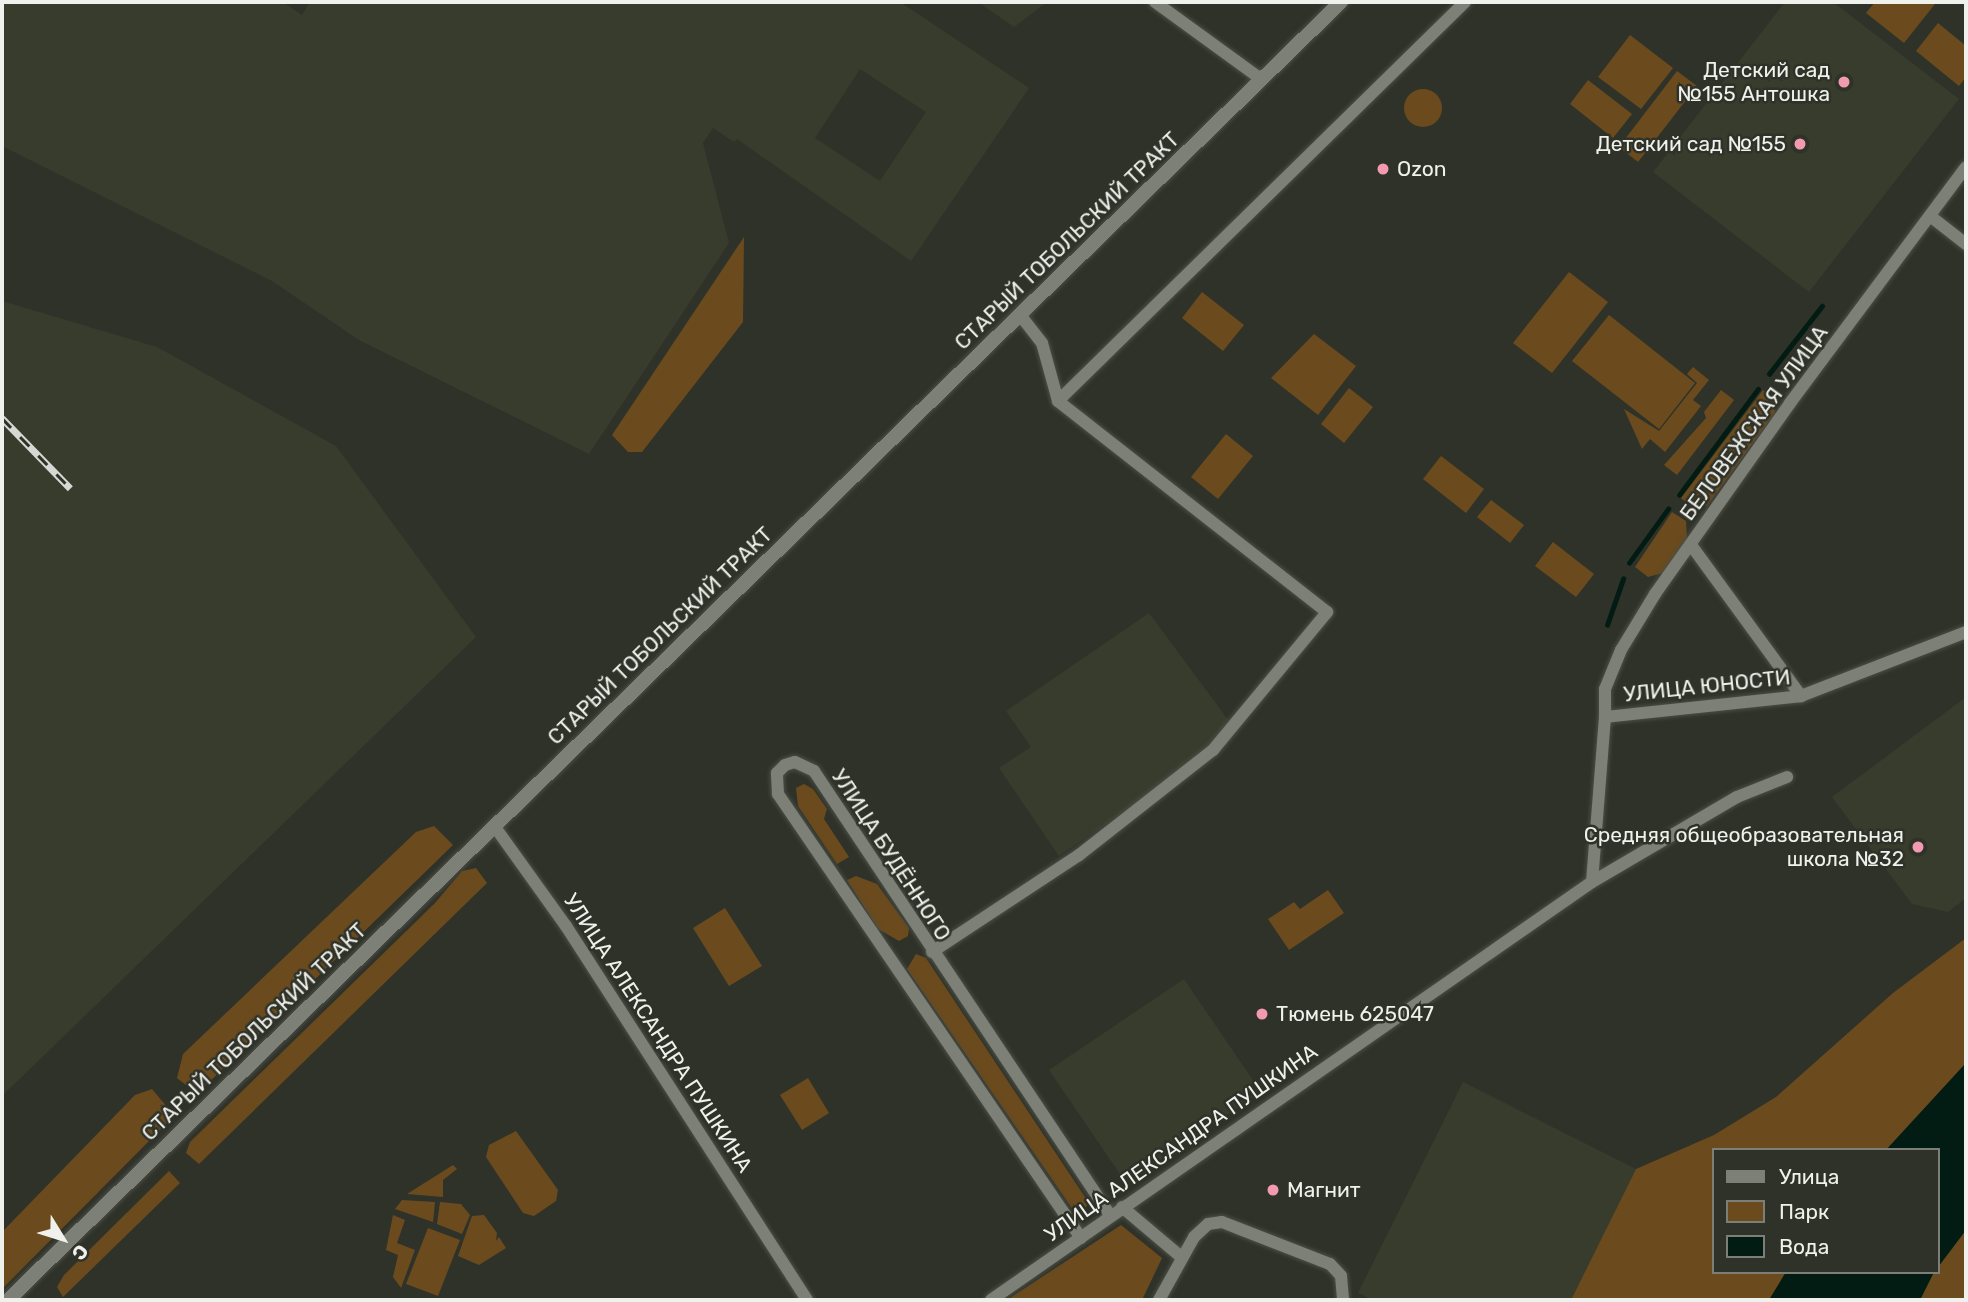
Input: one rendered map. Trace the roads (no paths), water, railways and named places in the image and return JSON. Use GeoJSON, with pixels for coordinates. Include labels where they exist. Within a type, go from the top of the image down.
{"type":"FeatureCollection","features":[{"type":"Feature","properties":{"kind":"street"},"geometry":{"type":"LineString","coordinates":[[1154,2],[1261,79]]}},
{"type":"Feature","properties":{"kind":"street","name":"СТАРЫЙ ТОБОЛЬСКИЙ ТРАКТ"},"geometry":{"type":"LineString","coordinates":[[8,1300],[1341,2]]}},
{"type":"Feature","properties":{"kind":"street"},"geometry":{"type":"LineString","coordinates":[[1058,401],[1465,2]]}},
{"type":"Feature","properties":{"kind":"street","name":"БЕЛОВЕЖСКАЯ УЛИЦА"},"geometry":{"type":"LineString","coordinates":[[1605,717],[1605,689],[1621,650],[1691,545],[1966,167]]}},
{"type":"Feature","properties":{"kind":"street"},"geometry":{"type":"LineString","coordinates":[[1930,216],[1966,244]]}},
{"type":"Feature","properties":{"kind":"street"},"geometry":{"type":"LineString","coordinates":[[932,952],[1079,855],[1213,750],[1327,612],[1058,401],[1042,343],[1021,316]]}},
{"type":"Feature","properties":{"kind":"street"},"geometry":{"type":"LineString","coordinates":[[1691,545],[1801,696]]}},
{"type":"Feature","properties":{"kind":"street","name":"УЛИЦА ЮНОСТИ"},"geometry":{"type":"LineString","coordinates":[[1592,882],[1605,717],[1801,696],[1966,632]]}},
{"type":"Feature","properties":{"kind":"street","name":"УЛИЦА БУДЁННОГО"},"geometry":{"type":"LineString","coordinates":[[1081,1238],[779,794],[777,773],[785,765],[795,762],[814,771],[932,952],[1110,1215]]}},
{"type":"Feature","properties":{"kind":"street","name":"УЛИЦА АЛЕКСАНДРА ПУШКИНА"},"geometry":{"type":"LineString","coordinates":[[991,1300],[1592,882],[1737,797],[1787,777]]}},
{"type":"Feature","properties":{"kind":"street","name":"УЛИЦА АЛЕКСАНДРА ПУШКИНА"},"geometry":{"type":"LineString","coordinates":[[495,827],[574,937],[807,1300]]}},
{"type":"Feature","properties":{"kind":"street"},"geometry":{"type":"LineString","coordinates":[[1122,1207],[1180,1256]]}},
{"type":"Feature","properties":{"kind":"street"},"geometry":{"type":"LineString","coordinates":[[1159,1300],[1180,1256],[1208,1224],[1222,1222],[1330,1264],[1341,1276],[1343,1300]]}},
{"type":"Feature","properties":{"kind":"water"},"geometry":{"type":"Polygon","coordinates":[[[1966,1063],[1966,1230],[1940,1264],[1940,1148],[1888,1148],[1966,1063]]]}},
{"type":"Feature","properties":{"kind":"water"},"geometry":{"type":"Polygon","coordinates":[[[1785,1274],[1933,1274],[1920,1300],[1769,1300],[1785,1274]]]}},
{"type":"Feature","properties":{"kind":"waterway"},"geometry":{"type":"LineString","coordinates":[[1769,374],[1822,306]]}},
{"type":"Feature","properties":{"kind":"waterway"},"geometry":{"type":"LineString","coordinates":[[1679,495],[1758,389]]}},
{"type":"Feature","properties":{"kind":"waterway"},"geometry":{"type":"LineString","coordinates":[[1629,563],[1668,509]]}},
{"type":"Feature","properties":{"kind":"waterway"},"geometry":{"type":"LineString","coordinates":[[1607,625],[1623,579]]}},
{"type":"Feature","properties":{"kind":"railway"},"geometry":{"type":"LineString","coordinates":[[2,418],[70,488]]}},
{"type":"Feature","properties":{"kind":"place","name":"Детский сад №155 Антошка"},"geometry":{"type":"Point","coordinates":[1844,82]}},
{"type":"Feature","properties":{"kind":"place","name":"Детский сад №155"},"geometry":{"type":"Point","coordinates":[1800,144]}},
{"type":"Feature","properties":{"kind":"place","name":"Ozon"},"geometry":{"type":"Point","coordinates":[1383,169]}},
{"type":"Feature","properties":{"kind":"place","name":"Средняя общеобразовательная школа №32"},"geometry":{"type":"Point","coordinates":[1918,847]}},
{"type":"Feature","properties":{"kind":"place","name":"Тюмень 625047"},"geometry":{"type":"Point","coordinates":[1262,1014]}},
{"type":"Feature","properties":{"kind":"place","name":"Магнит"},"geometry":{"type":"Point","coordinates":[1273,1190]}}]}
